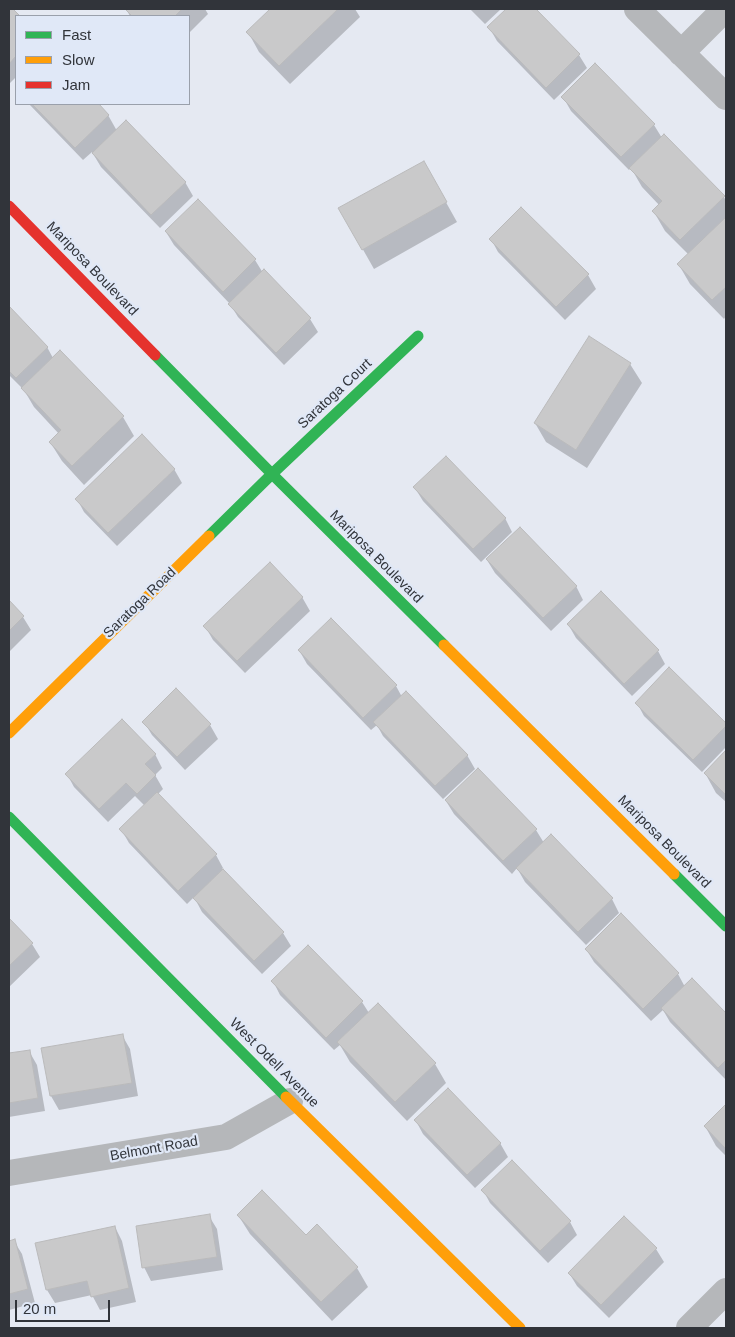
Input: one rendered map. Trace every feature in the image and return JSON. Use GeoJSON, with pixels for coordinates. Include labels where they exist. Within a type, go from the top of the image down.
{"type":"FeatureCollection","features":[{"type":"Feature","properties":{"kind":"street"},"geometry":{"type":"LineString","coordinates":[[637,9],[726,97]]}},
{"type":"Feature","properties":{"kind":"street"},"geometry":{"type":"LineString","coordinates":[[681,53],[725,9]]}},
{"type":"Feature","properties":{"kind":"street","name":"Mariposa Boulevard"},"geometry":{"type":"LineString","coordinates":[[9,206],[272,474],[726,926]]}},
{"type":"Feature","properties":{"kind":"street","name":"Saratoga Court"},"geometry":{"type":"LineString","coordinates":[[272,474],[418,336]]}},
{"type":"Feature","properties":{"kind":"street","name":"Saratoga Road"},"geometry":{"type":"LineString","coordinates":[[9,733],[272,474]]}},
{"type":"Feature","properties":{"kind":"street","name":"West Odell Avenue"},"geometry":{"type":"LineString","coordinates":[[9,817],[290,1101],[520,1328]]}},
{"type":"Feature","properties":{"kind":"street","name":"Belmont Road"},"geometry":{"type":"LineString","coordinates":[[9,1173],[226,1137],[290,1101]]}},
{"type":"Feature","properties":{"kind":"street"},"geometry":{"type":"LineString","coordinates":[[689,1328],[726,1291]]}},
{"type":"Feature","properties":{"kind":"building"},"geometry":{"type":"Polygon","coordinates":[[[9,9],[13,9],[19,15],[15,15],[15,57],[9,64],[9,9]]]}},
{"type":"Feature","properties":{"kind":"building"},"geometry":{"type":"Polygon","coordinates":[[[125,9],[182,9],[176,15],[131,15],[125,9]]]}},
{"type":"Feature","properties":{"kind":"building"},"geometry":{"type":"Polygon","coordinates":[[[270,9],[338,9],[279,66],[246,32],[270,9]]]}},
{"type":"Feature","properties":{"kind":"building"},"geometry":{"type":"Polygon","coordinates":[[[506,9],[536,9],[580,54],[546,88],[487,27],[506,9]]]}},
{"type":"Feature","properties":{"kind":"building"},"geometry":{"type":"Polygon","coordinates":[[[595,63],[655,124],[621,157],[561,97],[595,63]]]}},
{"type":"Feature","properties":{"kind":"building"},"geometry":{"type":"Polygon","coordinates":[[[33,105],[100,105],[109,115],[75,148],[33,105]]]}},
{"type":"Feature","properties":{"kind":"building"},"geometry":{"type":"Polygon","coordinates":[[[126,120],[186,182],[151,215],[92,153],[126,120]]]}},
{"type":"Feature","properties":{"kind":"building"},"geometry":{"type":"Polygon","coordinates":[[[664,134],[725,196],[680,240],[652,211],[662,201],[629,168],[664,134]]]}},
{"type":"Feature","properties":{"kind":"building"},"geometry":{"type":"Polygon","coordinates":[[[424,161],[447,202],[362,250],[338,208],[424,161]]]}},
{"type":"Feature","properties":{"kind":"building"},"geometry":{"type":"Polygon","coordinates":[[[198,199],[256,259],[223,292],[165,231],[198,199]]]}},
{"type":"Feature","properties":{"kind":"building"},"geometry":{"type":"Polygon","coordinates":[[[521,207],[589,274],[556,307],[489,239],[521,207]]]}},
{"type":"Feature","properties":{"kind":"building"},"geometry":{"type":"Polygon","coordinates":[[[726,217],[726,287],[712,300],[677,264],[726,217]]]}},
{"type":"Feature","properties":{"kind":"building"},"geometry":{"type":"Polygon","coordinates":[[[264,269],[311,318],[276,353],[228,304],[264,269]]]}},
{"type":"Feature","properties":{"kind":"building"},"geometry":{"type":"Polygon","coordinates":[[[9,306],[48,347],[16,378],[9,371],[9,306]]]}},
{"type":"Feature","properties":{"kind":"building"},"geometry":{"type":"Polygon","coordinates":[[[589,336],[631,363],[576,450],[534,423],[589,336]]]}},
{"type":"Feature","properties":{"kind":"building"},"geometry":{"type":"Polygon","coordinates":[[[60,350],[124,416],[72,466],[49,442],[61,430],[21,388],[60,350]]]}},
{"type":"Feature","properties":{"kind":"building"},"geometry":{"type":"Polygon","coordinates":[[[142,434],[175,469],[108,533],[75,499],[142,434]]]}},
{"type":"Feature","properties":{"kind":"building"},"geometry":{"type":"Polygon","coordinates":[[[446,456],[506,518],[473,549],[413,487],[446,456]]]}},
{"type":"Feature","properties":{"kind":"building"},"geometry":{"type":"Polygon","coordinates":[[[520,527],[577,586],[543,618],[486,559],[520,527]]]}},
{"type":"Feature","properties":{"kind":"building"},"geometry":{"type":"Polygon","coordinates":[[[270,562],[303,597],[237,661],[203,626],[270,562]]]}},
{"type":"Feature","properties":{"kind":"building"},"geometry":{"type":"Polygon","coordinates":[[[601,591],[659,650],[624,684],[567,624],[601,591]]]}},
{"type":"Feature","properties":{"kind":"building"},"geometry":{"type":"Polygon","coordinates":[[[9,600],[24,616],[9,631],[9,600]]]}},
{"type":"Feature","properties":{"kind":"building"},"geometry":{"type":"Polygon","coordinates":[[[331,618],[397,685],[363,718],[298,650],[331,618]]]}},
{"type":"Feature","properties":{"kind":"building"},"geometry":{"type":"Polygon","coordinates":[[[669,667],[726,723],[726,726],[693,760],[635,703],[669,667]]]}},
{"type":"Feature","properties":{"kind":"building"},"geometry":{"type":"Polygon","coordinates":[[[176,688],[211,724],[177,757],[142,722],[176,688]]]}},
{"type":"Feature","properties":{"kind":"building"},"geometry":{"type":"Polygon","coordinates":[[[406,691],[468,755],[435,786],[373,722],[406,691]]]}},
{"type":"Feature","properties":{"kind":"building"},"geometry":{"type":"Polygon","coordinates":[[[122,719],[156,754],[145,764],[156,775],[137,794],[126,783],[99,809],[65,774],[122,719]]]}},
{"type":"Feature","properties":{"kind":"building"},"geometry":{"type":"Polygon","coordinates":[[[726,750],[726,795],[704,773],[726,750]]]}},
{"type":"Feature","properties":{"kind":"building"},"geometry":{"type":"Polygon","coordinates":[[[478,768],[537,829],[503,861],[445,800],[478,768]]]}},
{"type":"Feature","properties":{"kind":"building"},"geometry":{"type":"Polygon","coordinates":[[[157,792],[217,854],[178,891],[119,829],[157,792]]]}},
{"type":"Feature","properties":{"kind":"building"},"geometry":{"type":"Polygon","coordinates":[[[551,834],[613,898],[578,932],[516,868],[551,834]]]}},
{"type":"Feature","properties":{"kind":"building"},"geometry":{"type":"Polygon","coordinates":[[[223,869],[284,932],[254,961],[193,898],[223,869]]]}},
{"type":"Feature","properties":{"kind":"building"},"geometry":{"type":"Polygon","coordinates":[[[621,913],[679,973],[643,1009],[585,949],[621,913]]]}},
{"type":"Feature","properties":{"kind":"building"},"geometry":{"type":"Polygon","coordinates":[[[9,918],[33,943],[9,966],[9,918]]]}},
{"type":"Feature","properties":{"kind":"building"},"geometry":{"type":"Polygon","coordinates":[[[308,945],[363,1001],[326,1038],[271,981],[308,945]]]}},
{"type":"Feature","properties":{"kind":"building"},"geometry":{"type":"Polygon","coordinates":[[[692,978],[726,1013],[726,1060],[718,1068],[661,1008],[692,978]]]}},
{"type":"Feature","properties":{"kind":"building"},"geometry":{"type":"Polygon","coordinates":[[[378,1003],[436,1063],[395,1102],[337,1042],[378,1003]]]}},
{"type":"Feature","properties":{"kind":"building"},"geometry":{"type":"Polygon","coordinates":[[[123,1034],[132,1083],[50,1096],[41,1048],[123,1034]]]}},
{"type":"Feature","properties":{"kind":"building"},"geometry":{"type":"Polygon","coordinates":[[[30,1050],[38,1098],[9,1103],[9,1053],[30,1050]]]}},
{"type":"Feature","properties":{"kind":"building"},"geometry":{"type":"Polygon","coordinates":[[[448,1088],[501,1143],[467,1175],[414,1120],[448,1088]]]}},
{"type":"Feature","properties":{"kind":"building"},"geometry":{"type":"Polygon","coordinates":[[[726,1104],[726,1149],[704,1126],[726,1104]]]}},
{"type":"Feature","properties":{"kind":"building"},"geometry":{"type":"Polygon","coordinates":[[[512,1160],[571,1221],[540,1251],[481,1190],[512,1160]]]}},
{"type":"Feature","properties":{"kind":"building"},"geometry":{"type":"Polygon","coordinates":[[[262,1190],[306,1235],[317,1224],[358,1267],[321,1302],[237,1215],[262,1190]]]}},
{"type":"Feature","properties":{"kind":"building"},"geometry":{"type":"Polygon","coordinates":[[[210,1214],[217,1257],[142,1268],[136,1226],[210,1214]]]}},
{"type":"Feature","properties":{"kind":"building"},"geometry":{"type":"Polygon","coordinates":[[[624,1216],[657,1248],[601,1305],[568,1273],[624,1216]]]}},
{"type":"Feature","properties":{"kind":"building"},"geometry":{"type":"Polygon","coordinates":[[[115,1226],[129,1288],[91,1297],[87,1281],[46,1290],[35,1243],[115,1226]]]}},
{"type":"Feature","properties":{"kind":"building"},"geometry":{"type":"Polygon","coordinates":[[[15,1239],[28,1289],[9,1294],[9,1241],[15,1239]]]}},
{"type":"Feature","properties":{"kind":"traffic: fast"},"geometry":{"type":"LineString","coordinates":[[209,536],[418,336]]}},
{"type":"Feature","properties":{"kind":"traffic: fast"},"geometry":{"type":"LineString","coordinates":[[155,355],[444,645]]}},
{"type":"Feature","properties":{"kind":"traffic: fast"},"geometry":{"type":"LineString","coordinates":[[9,817],[286,1097]]}},
{"type":"Feature","properties":{"kind":"traffic: fast"},"geometry":{"type":"LineString","coordinates":[[674,874],[726,926]]}},
{"type":"Feature","properties":{"kind":"traffic: slow"},"geometry":{"type":"LineString","coordinates":[[9,733],[209,536]]}},
{"type":"Feature","properties":{"kind":"traffic: slow"},"geometry":{"type":"LineString","coordinates":[[444,645],[674,874]]}},
{"type":"Feature","properties":{"kind":"traffic: slow"},"geometry":{"type":"LineString","coordinates":[[286,1097],[520,1328]]}},
{"type":"Feature","properties":{"kind":"traffic: jam"},"geometry":{"type":"LineString","coordinates":[[9,206],[155,355]]}}]}
